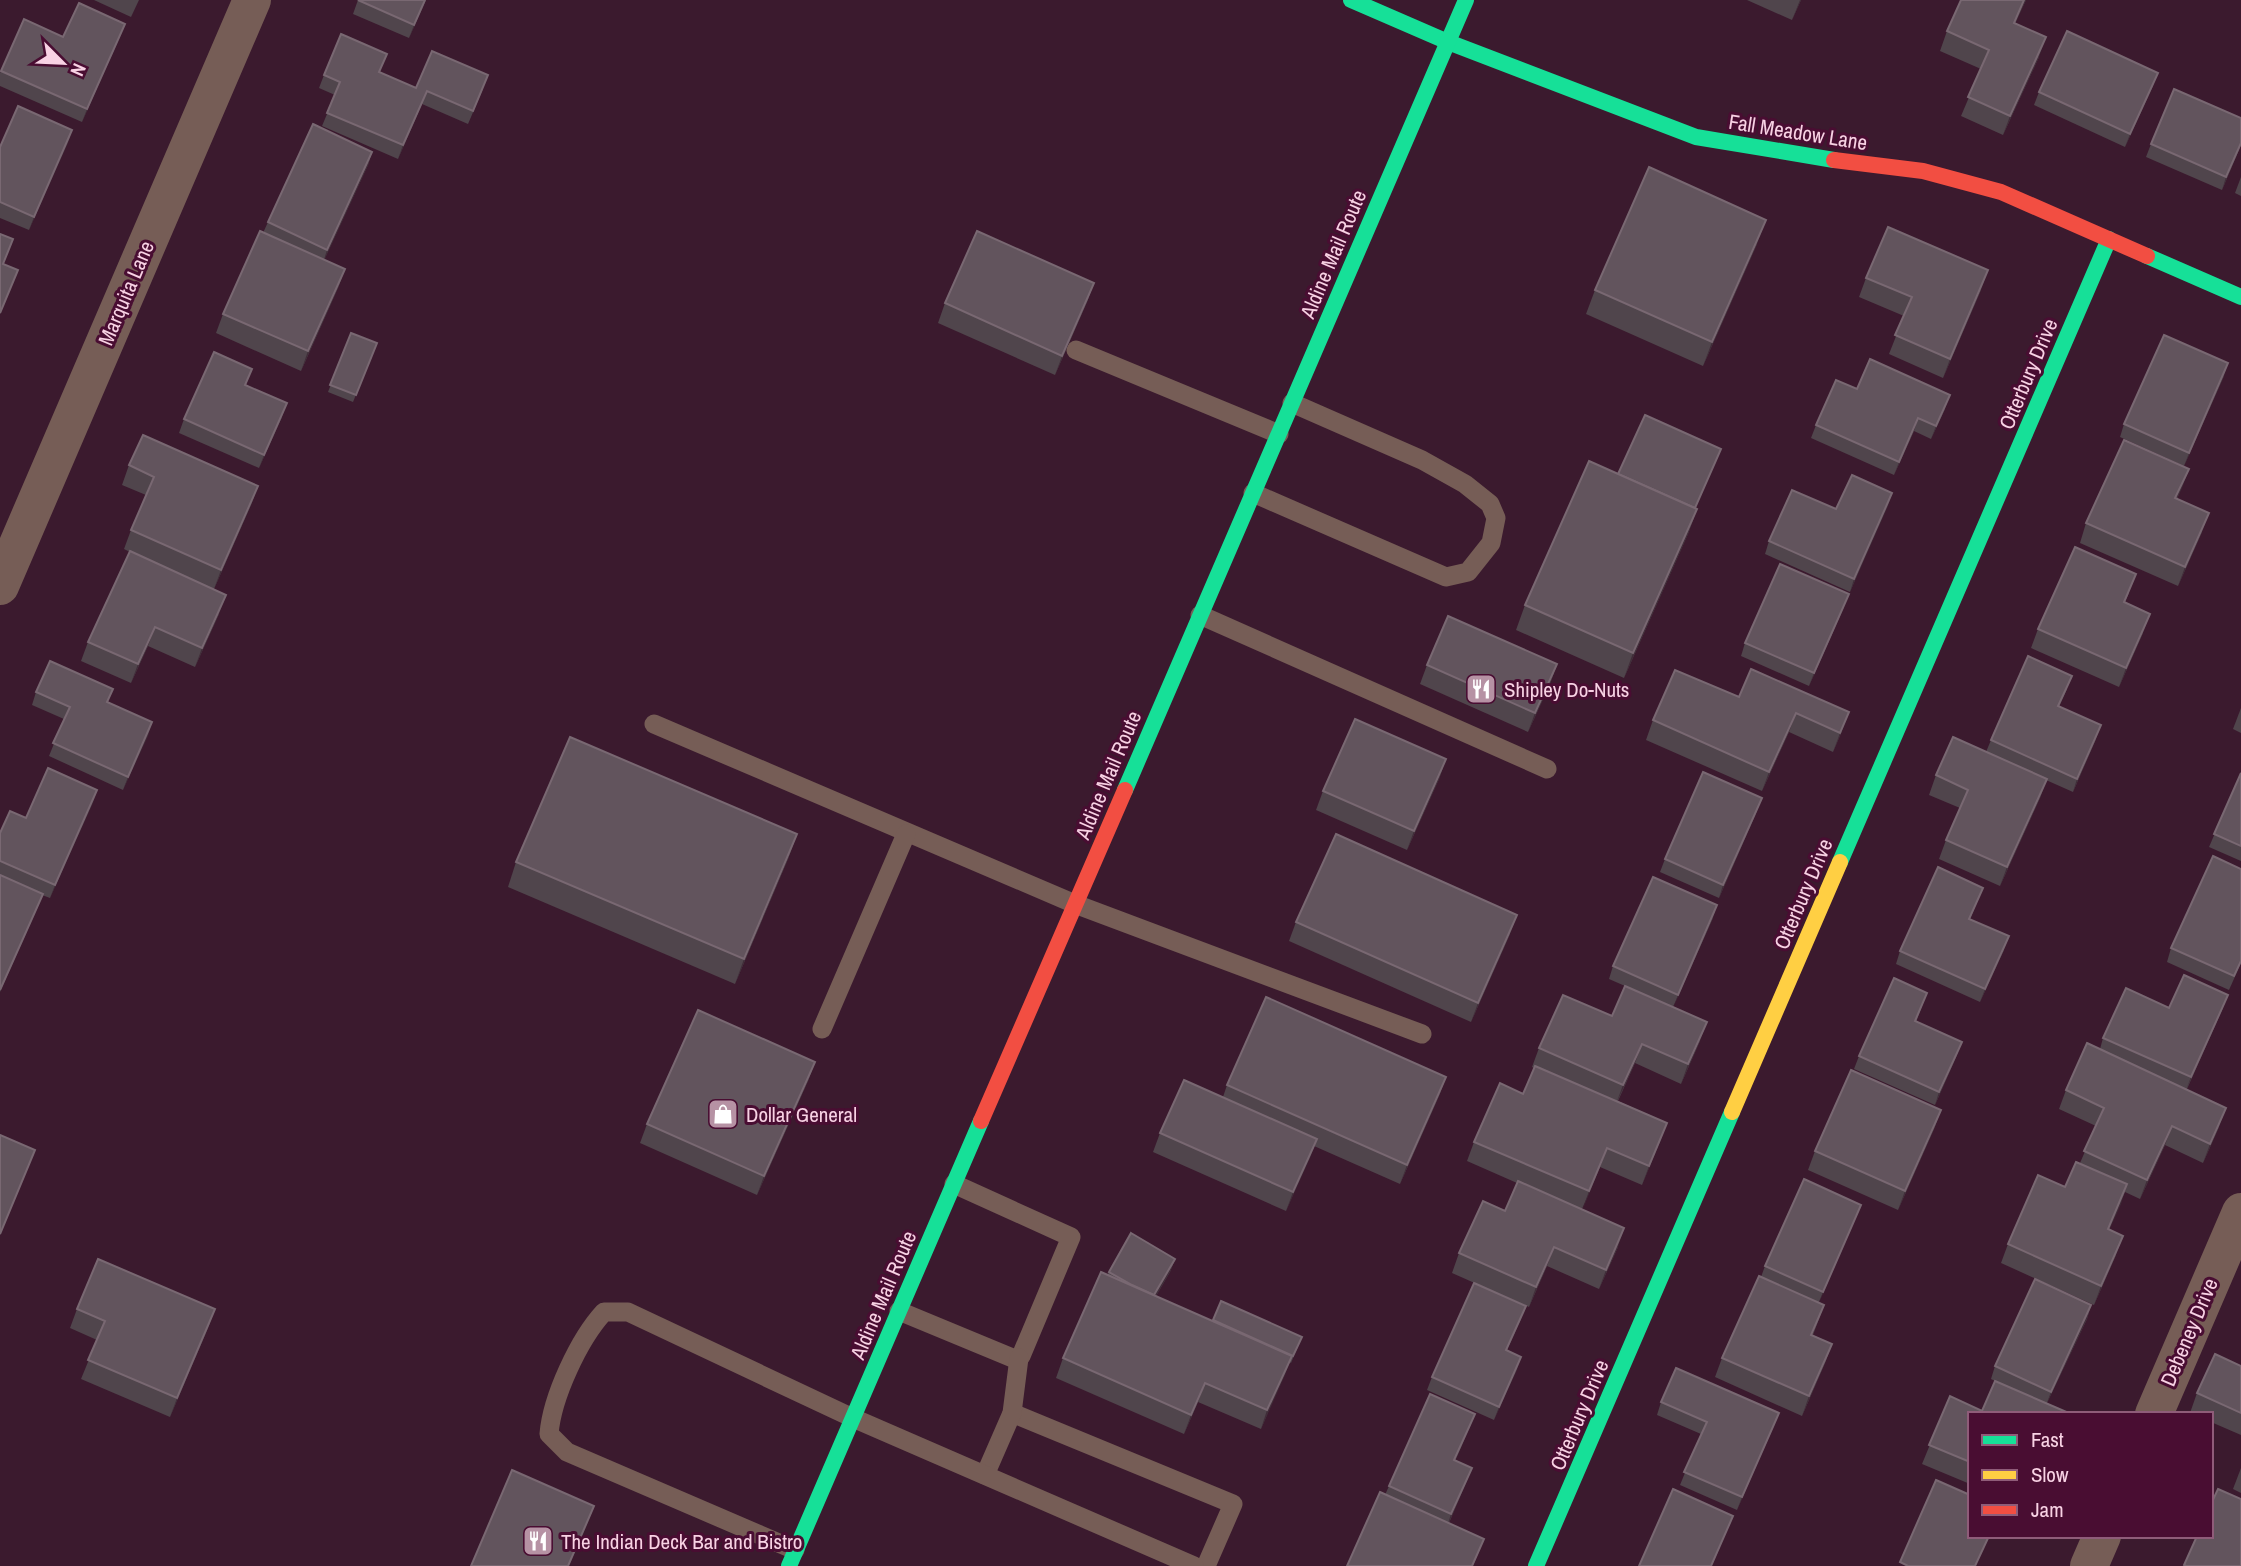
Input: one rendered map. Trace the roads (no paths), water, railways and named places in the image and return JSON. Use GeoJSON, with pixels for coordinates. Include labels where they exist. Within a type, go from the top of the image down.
{"type":"FeatureCollection","features":[{"type":"Feature","properties":{"kind":"street","name":"Marquita Lane"},"geometry":{"type":"LineString","coordinates":[[0,586],[253,0]]}},
{"type":"Feature","properties":{"kind":"street","name":"Fall Meadow Lane"},"geometry":{"type":"LineString","coordinates":[[1351,0],[1448,42],[1696,137],[1778,153],[1923,171],[2001,192],[2241,297]]}},
{"type":"Feature","properties":{"kind":"street","name":"Aldine Mail Route"},"geometry":{"type":"LineString","coordinates":[[792,1558],[1466,0]]}},
{"type":"Feature","properties":{"kind":"street","name":"Otterbury Drive"},"geometry":{"type":"LineString","coordinates":[[1536,1566],[2109,239]]}},
{"type":"Feature","properties":{"kind":"street","name":"Debeney Drive"},"geometry":{"type":"LineString","coordinates":[[2155,1412],[2241,1212]]}},
{"type":"Feature","properties":{"kind":"street"},"geometry":{"type":"LineString","coordinates":[[2089,1566],[2101,1538]]}},
{"type":"Feature","properties":{"kind":"lane"},"geometry":{"type":"LineString","coordinates":[[1076,350],[1279,434]]}},
{"type":"Feature","properties":{"kind":"lane"},"geometry":{"type":"LineString","coordinates":[[1253,493],[1446,577],[1468,572],[1491,543],[1496,519],[1490,504],[1465,484],[1422,460],[1292,403]]}},
{"type":"Feature","properties":{"kind":"lane"},"geometry":{"type":"LineString","coordinates":[[1200,615],[1547,769]]}},
{"type":"Feature","properties":{"kind":"lane"},"geometry":{"type":"LineString","coordinates":[[654,724],[1075,904],[1422,1034]]}},
{"type":"Feature","properties":{"kind":"lane"},"geometry":{"type":"LineString","coordinates":[[822,1028],[906,834]]}},
{"type":"Feature","properties":{"kind":"lane"},"geometry":{"type":"LineString","coordinates":[[954,1184],[1071,1237],[1018,1358],[1012,1413],[985,1475]]}},
{"type":"Feature","properties":{"kind":"lane"},"geometry":{"type":"LineString","coordinates":[[899,1311],[1018,1358]]}},
{"type":"Feature","properties":{"kind":"lane"},"geometry":{"type":"LineString","coordinates":[[792,1558],[567,1452],[549,1434],[550,1415],[589,1329],[604,1312],[628,1312],[853,1418],[1194,1566]]}},
{"type":"Feature","properties":{"kind":"lane"},"geometry":{"type":"LineString","coordinates":[[1012,1413],[1233,1504],[1206,1566]]}},
{"type":"Feature","properties":{"kind":"place","name":"Shipley Do-Nuts"},"geometry":{"type":"Point","coordinates":[1481,689]}},
{"type":"Feature","properties":{"kind":"place","name":"Dollar General"},"geometry":{"type":"Point","coordinates":[723,1114]}},
{"type":"Feature","properties":{"kind":"place","name":"The Indian Deck Bar and Bistro"},"geometry":{"type":"Point","coordinates":[538,1541]}}]}
